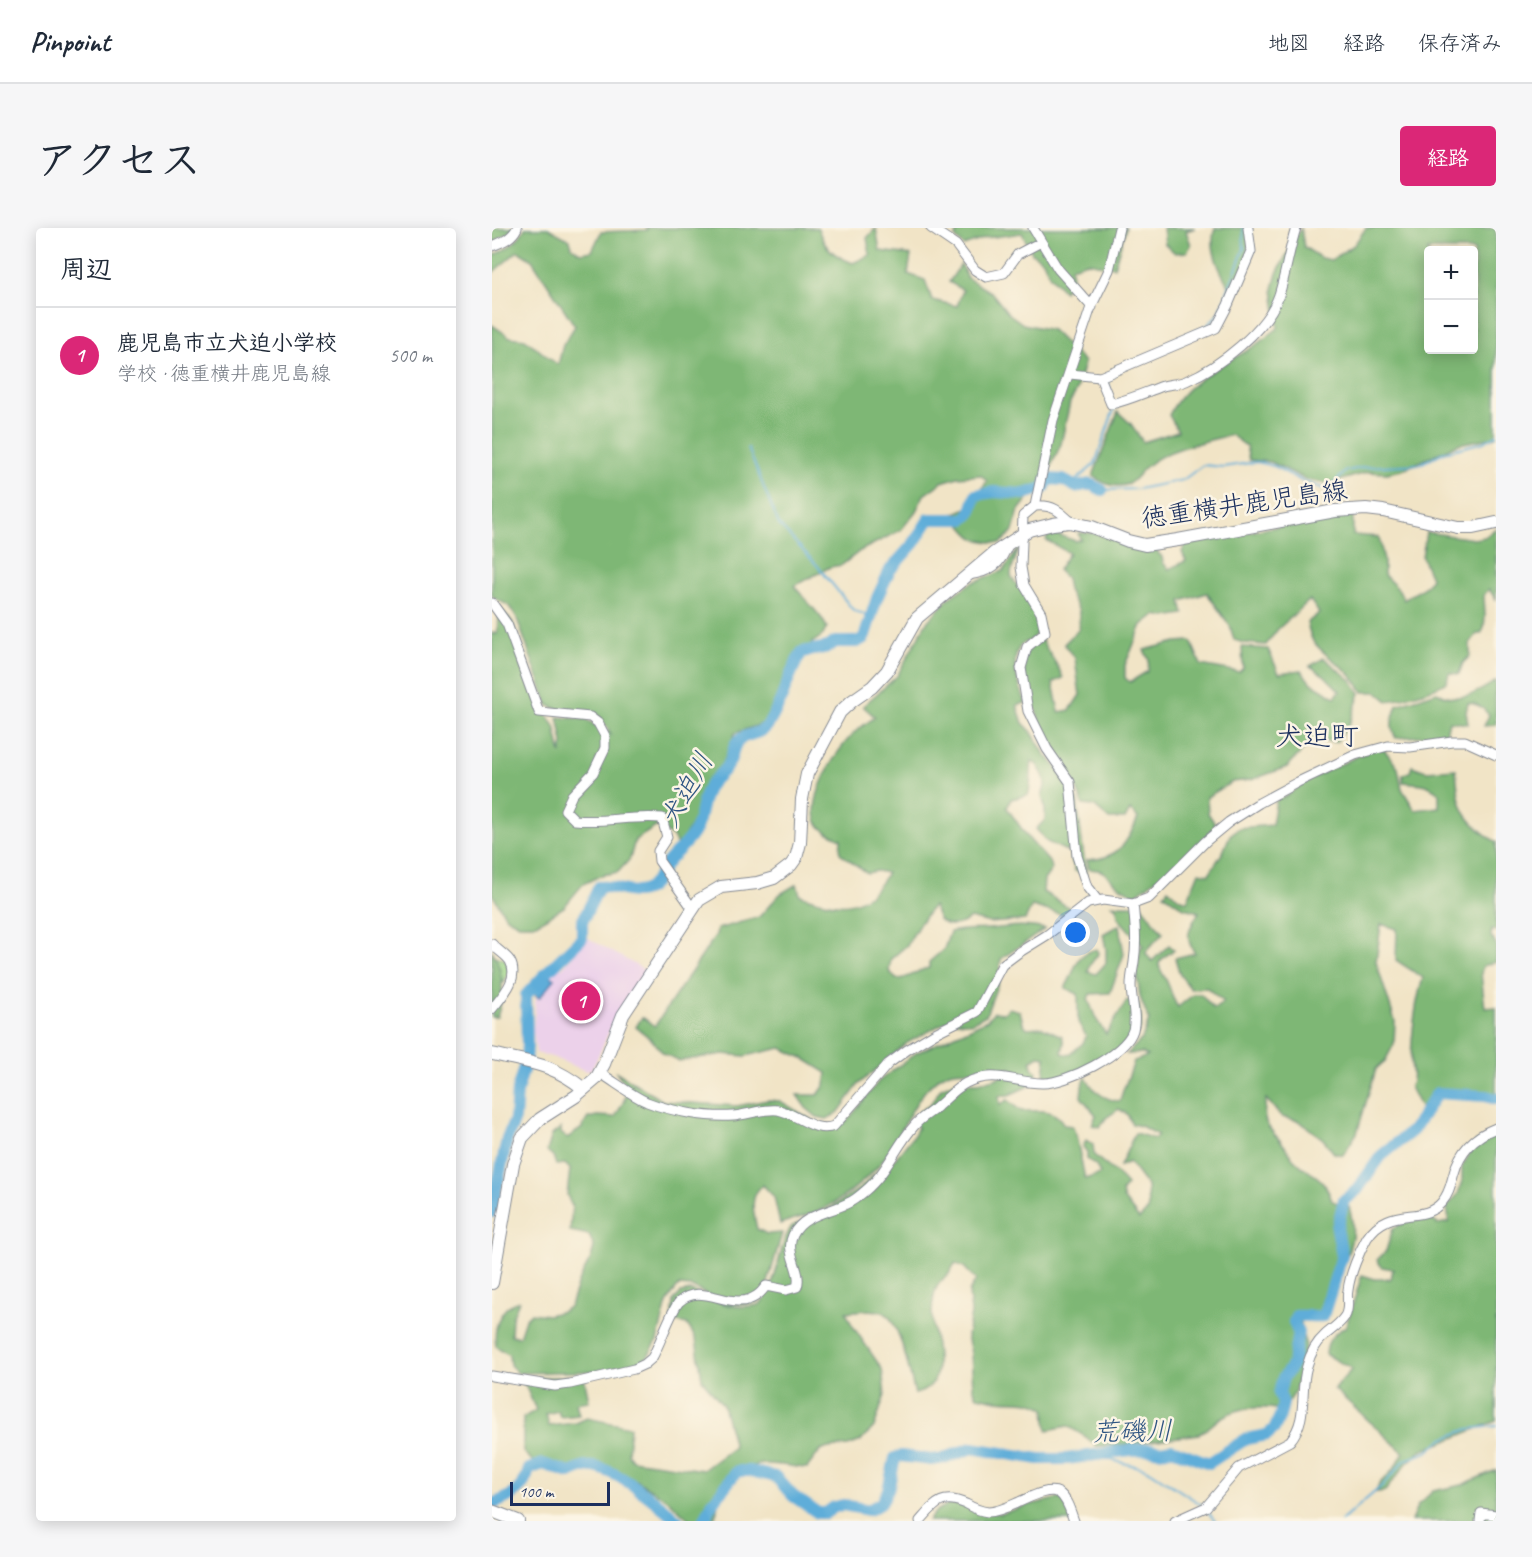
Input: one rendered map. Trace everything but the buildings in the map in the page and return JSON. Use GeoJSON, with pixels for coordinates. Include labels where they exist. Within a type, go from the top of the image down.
{"type":"FeatureCollection","features":[{"type":"Feature","properties":{"kind":"main road","name":"徳重横井鹿児島線"},"geometry":{"type":"LineString","coordinates":[[492,1283],[495,1253],[513,1164],[522,1138],[540,1119],[592,1084],[600,1073],[623,1015],[704,896],[715,889],[774,879],[791,865],[796,858],[800,843],[803,789],[807,774],[840,712],[880,679],[894,660],[917,618],[965,576],[1009,542],[1021,534],[1046,525],[1072,523],[1092,527],[1136,544],[1145,544],[1189,539],[1335,512],[1358,510],[1383,511],[1458,528],[1473,528],[1496,523]]}},
{"type":"Feature","properties":{"kind":"main road"},"geometry":{"type":"LineString","coordinates":[[492,1054],[549,1067],[568,1076],[584,1089]]}},
{"type":"Feature","properties":{"kind":"main road"},"geometry":{"type":"LineString","coordinates":[[492,1511],[510,1520]]}},
{"type":"Feature","properties":{"kind":"street"},"geometry":{"type":"LineString","coordinates":[[492,246],[503,242],[514,234],[517,228]]}},
{"type":"Feature","properties":{"kind":"street"},"geometry":{"type":"LineString","coordinates":[[931,228],[956,245],[975,270],[986,277],[1004,273],[1018,254],[1041,242]]}},
{"type":"Feature","properties":{"kind":"street"},"geometry":{"type":"LineString","coordinates":[[1033,228],[1058,269],[1092,307]]}},
{"type":"Feature","properties":{"kind":"street"},"geometry":{"type":"LineString","coordinates":[[1035,506],[1053,420],[1092,307],[1109,270],[1119,228]]}},
{"type":"Feature","properties":{"kind":"street"},"geometry":{"type":"LineString","coordinates":[[1070,374],[1100,377],[1216,328],[1251,251],[1248,228]]}},
{"type":"Feature","properties":{"kind":"street"},"geometry":{"type":"LineString","coordinates":[[1100,377],[1111,404],[1166,385],[1185,381],[1235,350],[1265,319],[1279,296],[1296,228]]}},
{"type":"Feature","properties":{"kind":"street"},"geometry":{"type":"LineString","coordinates":[[1072,523],[1061,512],[1047,504],[1035,506],[1023,516],[1021,567],[1024,585],[1041,613],[1045,632],[1027,647],[1021,668],[1028,711],[1047,749],[1070,782],[1077,856],[1087,887],[1098,901]]}},
{"type":"Feature","properties":{"kind":"street"},"geometry":{"type":"LineString","coordinates":[[492,603],[507,624],[539,712],[590,717],[598,723],[605,736],[605,748],[594,773],[572,795],[565,810],[575,820],[591,822],[662,818],[667,837],[658,851],[658,861],[693,909]]}},
{"type":"Feature","properties":{"kind":"street"},"geometry":{"type":"LineString","coordinates":[[600,1073],[646,1101],[666,1108],[711,1116],[732,1116],[778,1110],[814,1125],[830,1128],[888,1064],[935,1033],[977,1012],[1002,965],[1088,903],[1098,901],[1133,903],[1149,898],[1206,841],[1229,822],[1298,782],[1355,756],[1388,746],[1410,747],[1465,741],[1496,755]]}},
{"type":"Feature","properties":{"kind":"street"},"geometry":{"type":"LineString","coordinates":[[492,1376],[555,1386],[588,1382],[634,1369],[652,1358],[677,1304],[686,1297],[702,1293],[741,1301],[755,1298],[766,1286],[786,1290],[797,1287],[800,1280],[790,1241],[800,1224],[808,1218],[850,1202],[863,1193],[889,1162],[914,1126],[954,1091],[967,1082],[991,1076],[1044,1083],[1062,1080],[1091,1067],[1122,1046],[1132,1033],[1135,1021],[1131,982],[1136,930],[1133,903]]}},
{"type":"Feature","properties":{"kind":"street"},"geometry":{"type":"LineString","coordinates":[[492,944],[510,961],[512,982],[492,1009]]}},
{"type":"Feature","properties":{"kind":"street"},"geometry":{"type":"LineString","coordinates":[[1175,1521],[1206,1507],[1239,1468],[1290,1441],[1296,1434],[1302,1419],[1306,1367],[1312,1352],[1323,1337],[1344,1318],[1348,1310],[1348,1290],[1367,1239],[1375,1228],[1388,1218],[1437,1208],[1449,1192],[1456,1164],[1466,1147],[1496,1128]]}},
{"type":"Feature","properties":{"kind":"street"},"geometry":{"type":"LineString","coordinates":[[920,1521],[933,1506],[944,1500],[957,1500],[980,1511],[991,1512],[1053,1491],[1059,1493],[1064,1500],[1074,1521]]}},
{"type":"Feature","properties":{"kind":"street"},"geometry":{"type":"LineString","coordinates":[[1480,1521],[1481,1513],[1496,1515]]}},
{"type":"Feature","properties":{"kind":"shaded area"},"geometry":{"type":"Polygon","coordinates":[[[588,938],[648,972],[614,1021],[591,1070],[586,1071],[536,1053],[533,1030],[536,994],[557,964],[562,968],[588,938]]]}},
{"type":"Feature","properties":{"kind":"green space"},"geometry":{"type":"Polygon","coordinates":[[[492,228],[515,228],[492,244],[492,228]]]}},
{"type":"Feature","properties":{"kind":"green space"},"geometry":{"type":"Polygon","coordinates":[[[525,228],[548,228],[570,240],[572,247],[580,253],[592,251],[601,232],[647,230],[647,228],[818,228],[823,241],[831,250],[853,263],[870,255],[867,238],[876,228],[880,251],[911,255],[908,274],[925,280],[932,300],[957,306],[963,290],[949,282],[961,264],[967,278],[992,293],[1008,313],[1023,324],[1052,330],[1084,362],[1077,390],[1070,402],[1061,444],[1047,475],[1019,510],[1013,531],[1001,543],[972,537],[953,514],[969,507],[987,481],[981,475],[958,477],[942,482],[924,495],[916,511],[901,530],[860,551],[842,565],[830,567],[794,586],[827,627],[823,635],[812,643],[779,694],[769,717],[762,724],[735,733],[724,762],[707,781],[693,823],[678,847],[673,837],[657,826],[635,840],[630,859],[618,872],[602,875],[583,884],[564,907],[536,924],[519,924],[506,917],[492,894],[492,633],[497,634],[500,609],[512,621],[541,707],[555,726],[561,754],[563,743],[558,717],[585,719],[611,735],[605,725],[592,716],[560,710],[548,705],[516,616],[508,605],[494,598],[492,594],[492,325],[510,337],[525,339],[558,365],[563,345],[575,326],[532,260],[518,251],[492,273],[492,256],[511,245],[525,228]]]}},
{"type":"Feature","properties":{"kind":"green space"},"geometry":{"type":"Polygon","coordinates":[[[960,228],[1126,228],[1114,267],[1087,262],[1071,267],[1072,278],[1064,291],[1050,276],[1043,261],[1032,253],[1022,233],[986,238],[964,246],[955,237],[960,228]]]}},
{"type":"Feature","properties":{"kind":"green space"},"geometry":{"type":"Polygon","coordinates":[[[1163,228],[1195,228],[1186,231],[1191,245],[1187,252],[1175,253],[1165,244],[1163,228]]]}},
{"type":"Feature","properties":{"kind":"green space"},"geometry":{"type":"Polygon","coordinates":[[[1215,228],[1251,228],[1245,269],[1231,290],[1219,268],[1214,252],[1215,228]]]}},
{"type":"Feature","properties":{"kind":"green space"},"geometry":{"type":"Polygon","coordinates":[[[1301,228],[1304,247],[1321,258],[1331,260],[1354,245],[1366,228],[1496,228],[1496,437],[1458,444],[1402,470],[1387,473],[1368,472],[1329,484],[1307,480],[1271,462],[1249,460],[1246,446],[1231,435],[1166,454],[1148,465],[1128,484],[1119,486],[1109,484],[1093,476],[1118,412],[1131,424],[1143,442],[1178,431],[1169,415],[1184,393],[1203,377],[1252,348],[1278,328],[1273,289],[1277,273],[1301,228]]]}},
{"type":"Feature","properties":{"kind":"green space"},"geometry":{"type":"Polygon","coordinates":[[[1337,516],[1353,516],[1353,535],[1379,537],[1384,561],[1384,575],[1399,590],[1404,600],[1426,586],[1431,578],[1422,557],[1426,532],[1474,539],[1485,537],[1496,528],[1496,600],[1489,589],[1484,595],[1484,628],[1481,634],[1477,634],[1470,643],[1470,656],[1463,663],[1459,674],[1449,673],[1447,681],[1436,687],[1388,701],[1377,692],[1363,692],[1351,676],[1313,641],[1307,623],[1319,613],[1310,600],[1278,629],[1266,645],[1234,640],[1230,626],[1207,593],[1181,601],[1184,614],[1165,617],[1155,615],[1142,625],[1125,665],[1125,678],[1130,682],[1148,671],[1149,660],[1144,650],[1176,642],[1191,641],[1201,665],[1239,672],[1243,668],[1242,647],[1268,649],[1279,673],[1301,670],[1310,682],[1335,697],[1340,691],[1324,675],[1310,666],[1324,658],[1352,681],[1360,693],[1349,725],[1336,742],[1323,741],[1309,744],[1287,767],[1251,780],[1232,782],[1207,797],[1208,813],[1217,827],[1163,880],[1156,879],[1135,895],[1118,886],[1103,872],[1089,869],[1087,860],[1106,857],[1120,848],[1130,835],[1138,818],[1130,810],[1125,819],[1109,819],[1094,806],[1083,805],[1075,783],[1047,742],[1024,676],[1025,655],[1034,644],[1042,640],[1063,678],[1053,683],[1059,712],[1070,710],[1080,695],[1075,658],[1064,644],[1079,629],[1079,611],[1068,590],[1066,578],[1058,570],[1069,553],[1046,540],[1048,535],[1058,535],[1076,541],[1081,539],[1078,533],[1093,533],[1154,548],[1169,569],[1186,561],[1182,552],[1186,543],[1337,516]]]}},
{"type":"Feature","properties":{"kind":"green space"},"geometry":{"type":"Polygon","coordinates":[[[1019,548],[1012,569],[1012,579],[1034,605],[1039,616],[1036,634],[1021,645],[1015,659],[1016,674],[1026,703],[1017,705],[1023,723],[1056,767],[1077,801],[1086,875],[1075,871],[1069,852],[1047,842],[1036,829],[1045,820],[1045,806],[1042,797],[1045,786],[1044,777],[1032,761],[1028,795],[1011,799],[1007,808],[1029,839],[1051,864],[1052,869],[1044,880],[1043,892],[1070,908],[1062,915],[1032,906],[1025,920],[990,923],[970,918],[963,923],[950,925],[939,919],[933,906],[907,945],[891,959],[889,971],[896,979],[906,978],[929,968],[929,962],[944,949],[950,932],[1016,926],[1045,929],[1001,959],[998,983],[986,1015],[971,1023],[949,1020],[907,1043],[859,1084],[838,1113],[827,1119],[817,1117],[806,1108],[797,1095],[818,1095],[825,1085],[827,1073],[781,1048],[745,1056],[723,1054],[679,1061],[663,1053],[636,1027],[642,1017],[655,1026],[716,935],[717,929],[759,917],[780,894],[797,884],[800,895],[838,904],[860,901],[879,886],[887,873],[877,871],[867,873],[840,853],[841,839],[826,832],[818,823],[815,809],[821,786],[832,762],[846,742],[875,717],[863,706],[897,676],[926,623],[949,598],[971,583],[1003,571],[1019,548]]]}},
{"type":"Feature","properties":{"kind":"green space"},"geometry":{"type":"Polygon","coordinates":[[[1495,681],[1496,725],[1484,726],[1489,715],[1480,706],[1468,703],[1466,712],[1468,724],[1449,721],[1446,734],[1396,738],[1392,725],[1397,705],[1437,692],[1459,697],[1475,693],[1495,681]]]}},
{"type":"Feature","properties":{"kind":"green space"},"geometry":{"type":"Polygon","coordinates":[[[1381,745],[1398,768],[1402,789],[1415,810],[1439,807],[1439,793],[1422,784],[1403,782],[1403,774],[1410,772],[1412,766],[1426,771],[1456,769],[1464,812],[1476,827],[1496,842],[1496,931],[1492,929],[1491,936],[1496,944],[1496,962],[1483,966],[1481,973],[1485,1008],[1496,1007],[1496,1096],[1486,1098],[1470,1091],[1460,1093],[1443,1091],[1436,1102],[1422,1111],[1410,1087],[1413,1076],[1411,1059],[1413,1029],[1423,978],[1396,960],[1397,929],[1381,924],[1376,962],[1395,1021],[1394,1044],[1385,1061],[1376,1069],[1357,1133],[1343,1155],[1334,1153],[1323,1139],[1299,1121],[1282,1117],[1266,1099],[1264,1114],[1270,1129],[1301,1166],[1321,1180],[1332,1201],[1349,1207],[1353,1226],[1349,1251],[1331,1304],[1325,1313],[1308,1311],[1301,1315],[1301,1331],[1306,1345],[1294,1394],[1283,1410],[1244,1409],[1229,1413],[1199,1434],[1121,1445],[1096,1446],[1068,1426],[1047,1430],[1045,1409],[1039,1406],[1027,1402],[977,1396],[973,1388],[971,1353],[967,1336],[971,1313],[969,1292],[976,1280],[964,1267],[955,1263],[934,1294],[932,1312],[937,1371],[934,1381],[927,1389],[915,1394],[899,1337],[889,1317],[875,1310],[846,1312],[852,1325],[882,1369],[885,1395],[874,1427],[861,1441],[820,1451],[807,1468],[767,1464],[750,1467],[741,1472],[720,1494],[713,1521],[691,1521],[668,1500],[636,1480],[585,1469],[556,1470],[537,1465],[523,1452],[523,1418],[536,1410],[522,1378],[584,1376],[589,1401],[576,1403],[579,1415],[560,1417],[558,1411],[546,1414],[549,1426],[576,1423],[587,1418],[630,1427],[628,1454],[632,1460],[703,1470],[734,1447],[723,1405],[702,1379],[696,1339],[687,1324],[672,1321],[674,1300],[681,1293],[691,1291],[732,1306],[759,1305],[771,1287],[783,1245],[792,1226],[831,1208],[862,1187],[878,1171],[895,1159],[918,1127],[913,1120],[920,1111],[930,1105],[941,1088],[954,1082],[977,1083],[995,1079],[1007,1072],[1033,1084],[1009,1095],[999,1096],[1000,1105],[1007,1100],[1021,1111],[1051,1113],[1056,1115],[1064,1125],[1072,1126],[1085,1179],[1100,1174],[1096,1165],[1087,1159],[1087,1152],[1083,1147],[1086,1140],[1093,1144],[1094,1155],[1127,1185],[1122,1191],[1123,1198],[1139,1219],[1148,1210],[1147,1186],[1129,1162],[1120,1166],[1135,1133],[1155,1139],[1158,1135],[1132,1124],[1127,1114],[1119,1109],[1106,1118],[1100,1127],[1092,1125],[1096,1115],[1081,1097],[1086,1077],[1100,1094],[1120,1101],[1134,1061],[1148,1056],[1142,1053],[1127,1054],[1142,1039],[1149,1020],[1140,997],[1137,973],[1140,948],[1143,946],[1118,918],[1117,908],[1112,905],[1141,905],[1163,933],[1147,950],[1146,954],[1152,961],[1169,945],[1174,950],[1162,959],[1159,965],[1178,1007],[1194,994],[1201,994],[1214,1009],[1224,1002],[1207,988],[1191,989],[1180,975],[1175,958],[1195,953],[1189,942],[1189,932],[1199,912],[1184,908],[1164,894],[1168,889],[1187,901],[1199,872],[1209,874],[1223,852],[1230,835],[1239,828],[1272,825],[1276,800],[1285,797],[1306,781],[1381,745]]]}},
{"type":"Feature","properties":{"kind":"green space"},"geometry":{"type":"Polygon","coordinates":[[[1119,925],[1124,954],[1110,993],[1090,994],[1088,999],[1096,1019],[1106,1034],[1127,1000],[1138,1003],[1141,1027],[1134,1039],[1085,1070],[1065,1076],[1044,1075],[1046,1057],[1039,1056],[1031,1061],[1032,1068],[1037,1072],[1036,1078],[1019,1075],[1010,1068],[996,1072],[952,1071],[947,1073],[925,1091],[880,1164],[846,1195],[815,1212],[780,1224],[774,1197],[763,1185],[755,1194],[754,1200],[757,1229],[767,1234],[782,1233],[765,1293],[757,1302],[726,1304],[692,1287],[678,1286],[667,1303],[657,1341],[648,1356],[641,1363],[606,1371],[518,1373],[510,1365],[509,1355],[496,1346],[499,1319],[512,1304],[519,1301],[512,1317],[511,1335],[519,1337],[525,1319],[531,1313],[548,1315],[563,1311],[570,1306],[578,1282],[591,1258],[594,1247],[589,1235],[570,1231],[572,1207],[567,1195],[570,1169],[565,1164],[556,1165],[553,1156],[547,1151],[552,1135],[561,1128],[561,1133],[567,1138],[581,1129],[588,1118],[615,1117],[625,1099],[626,1089],[615,1071],[663,1101],[737,1106],[768,1100],[780,1101],[819,1124],[839,1126],[847,1121],[879,1081],[916,1053],[987,1020],[994,1012],[1004,1013],[1009,1008],[1020,1011],[1027,1028],[1042,1027],[1062,1036],[1064,1043],[1062,1053],[1069,1055],[1083,1043],[1086,1036],[1078,1022],[1078,994],[1065,988],[1079,959],[1089,951],[1097,949],[1098,954],[1088,972],[1096,974],[1106,963],[1103,934],[1119,925]]]}},
{"type":"Feature","properties":{"kind":"green space"},"geometry":{"type":"Polygon","coordinates":[[[492,950],[502,983],[497,1017],[492,1017],[492,950]]]}},
{"type":"Feature","properties":{"kind":"green space"},"geometry":{"type":"Polygon","coordinates":[[[494,956],[506,960],[509,971],[504,983],[500,977],[494,956]]]}},
{"type":"Feature","properties":{"kind":"green space"},"geometry":{"type":"Polygon","coordinates":[[[1496,1133],[1496,1421],[1421,1451],[1407,1463],[1385,1491],[1376,1492],[1379,1484],[1393,1470],[1404,1453],[1334,1389],[1352,1369],[1326,1355],[1329,1341],[1346,1326],[1362,1275],[1375,1279],[1391,1279],[1393,1269],[1382,1267],[1377,1260],[1386,1251],[1393,1228],[1408,1221],[1428,1218],[1438,1224],[1449,1222],[1447,1207],[1458,1194],[1462,1181],[1462,1167],[1476,1142],[1496,1133]]]}},
{"type":"Feature","properties":{"kind":"green space"},"geometry":{"type":"Polygon","coordinates":[[[1496,1470],[1496,1521],[1411,1521],[1418,1505],[1433,1491],[1462,1485],[1496,1470]]]}},
{"type":"Feature","properties":{"kind":"green space"},"geometry":{"type":"Polygon","coordinates":[[[1062,1498],[1074,1521],[928,1521],[936,1511],[950,1503],[1001,1514],[1028,1505],[1062,1498]]]}},
{"type":"Feature","properties":{"kind":"water"},"geometry":{"type":"Polygon","coordinates":[[[549,975],[555,979],[539,998],[533,993],[549,975]]]}},
{"type":"Feature","properties":{"kind":"waterway"},"geometry":{"type":"LineString","coordinates":[[1185,336],[1207,326],[1219,313],[1244,249],[1243,228]]}},
{"type":"Feature","properties":{"kind":"waterway"},"geometry":{"type":"LineString","coordinates":[[1109,378],[1110,390]]}},
{"type":"Feature","properties":{"kind":"waterway"},"geometry":{"type":"LineString","coordinates":[[1072,484],[1095,464],[1115,406]]}},
{"type":"Feature","properties":{"kind":"waterway"},"geometry":{"type":"LineString","coordinates":[[1102,490],[1138,489],[1183,480],[1203,465],[1223,467],[1257,462],[1274,466],[1304,482],[1328,490],[1346,471],[1367,467],[1420,464],[1444,452],[1484,442],[1496,435]]}},
{"type":"Feature","properties":{"kind":"waterway"},"geometry":{"type":"LineString","coordinates":[[748,448],[779,525],[816,564],[854,611],[872,616]]}},
{"type":"Feature","properties":{"kind":"waterway","name":"犬迫川"},"geometry":{"type":"LineString","coordinates":[[492,1212],[507,1139],[515,1119],[517,1091],[526,1060],[526,995],[582,938],[582,922],[599,887],[635,892],[648,889],[654,884],[667,863],[693,833],[707,790],[728,765],[737,742],[767,726],[802,652],[828,647],[835,642],[857,642],[864,638],[877,598],[890,570],[914,543],[929,519],[964,519],[970,514],[976,495],[994,492],[1024,494],[1044,488],[1049,479],[1063,480],[1076,487],[1090,484],[1102,490]]}},
{"type":"Feature","properties":{"kind":"waterway","name":"荒磯川"},"geometry":{"type":"LineString","coordinates":[[704,1521],[713,1502],[737,1471],[750,1471],[776,1477],[793,1496],[818,1513],[826,1513],[834,1507],[843,1505],[869,1510],[881,1503],[888,1490],[895,1458],[901,1456],[932,1460],[945,1458],[972,1448],[1039,1459],[1067,1459],[1130,1450],[1172,1449],[1209,1463],[1246,1439],[1267,1435],[1274,1429],[1280,1416],[1283,1403],[1279,1393],[1283,1378],[1293,1364],[1298,1332],[1294,1322],[1296,1316],[1323,1316],[1342,1256],[1337,1228],[1344,1200],[1357,1190],[1381,1156],[1413,1130],[1437,1093],[1486,1096],[1496,1099]]}},
{"type":"Feature","properties":{"kind":"waterway"},"geometry":{"type":"LineString","coordinates":[[1341,1521],[1384,1484],[1405,1460],[1427,1452],[1443,1439],[1468,1429],[1496,1426]]}},
{"type":"Feature","properties":{"kind":"waterway"},"geometry":{"type":"LineString","coordinates":[[1092,1455],[1143,1468],[1202,1505]]}},
{"type":"Feature","properties":{"kind":"waterway","name":"荒磯川"},"geometry":{"type":"LineString","coordinates":[[492,1504],[516,1492],[524,1482],[529,1469],[543,1464],[570,1473],[585,1467],[597,1468],[635,1487],[678,1521]]}},
{"type":"Feature","properties":{"kind":"waterway"},"geometry":{"type":"LineString","coordinates":[[1208,1512],[1215,1521]]}},
{"type":"Feature","properties":{"kind":"place","name":"鹿児島市立犬迫小学校"},"geometry":{"type":"Point","coordinates":[581,1001]}},
{"type":"Feature","properties":{"kind":"district","name":"犬迫町"},"geometry":{"type":"Point","coordinates":[1317,735]}}]}
